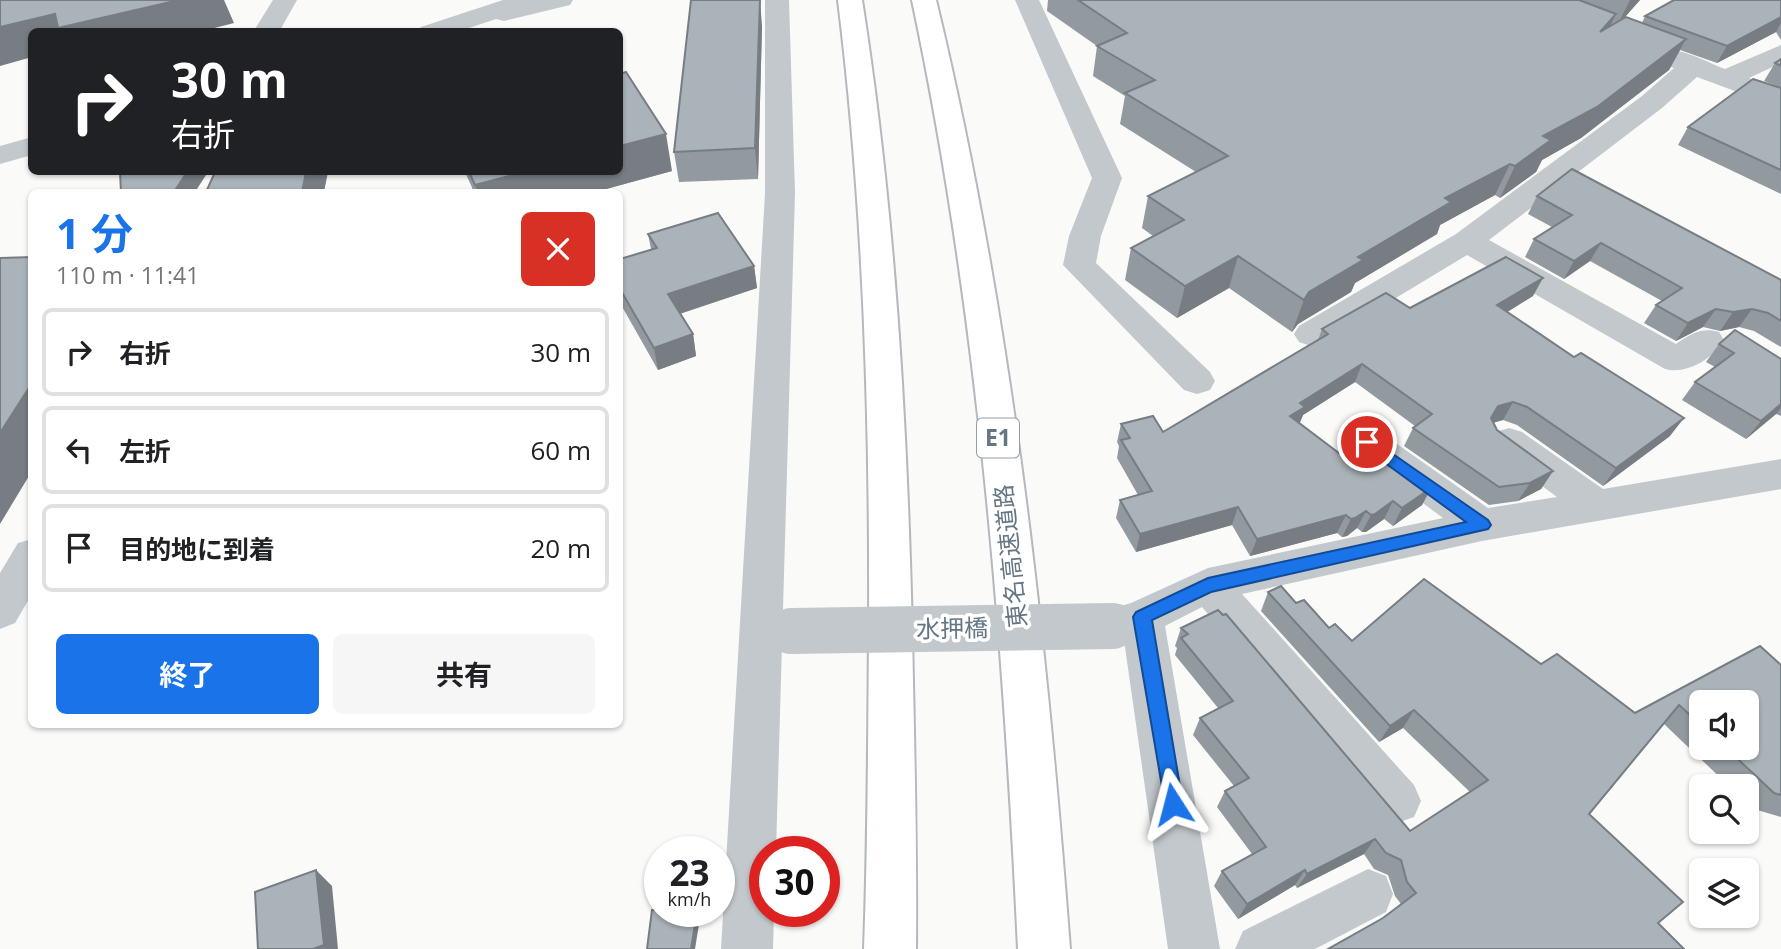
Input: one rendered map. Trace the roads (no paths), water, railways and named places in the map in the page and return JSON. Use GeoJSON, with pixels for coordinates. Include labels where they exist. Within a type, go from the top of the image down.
{"type":"FeatureCollection","features":[{"type":"Feature","properties":{"kind":"highway"},"geometry":{"type":"LineString","coordinates":[[850,0],[861,70],[878,254],[889,492],[892,852],[890,949]]}},
{"type":"Feature","properties":{"kind":"highway","name":"東名高速道路"},"geometry":{"type":"LineString","coordinates":[[925,0],[939,62],[972,254],[1007,500],[1045,949]]}},
{"type":"Feature","properties":{"kind":"street"},"geometry":{"type":"LineString","coordinates":[[268,28],[285,0]]}},
{"type":"Feature","properties":{"kind":"street"},"geometry":{"type":"LineString","coordinates":[[444,28],[528,0]]}},
{"type":"Feature","properties":{"kind":"street"},"geometry":{"type":"LineString","coordinates":[[468,21],[561,0]]}},
{"type":"Feature","properties":{"kind":"street"},"geometry":{"type":"LineString","coordinates":[[747,949],[777,631],[780,193],[777,0]]}},
{"type":"Feature","properties":{"kind":"street"},"geometry":{"type":"LineString","coordinates":[[1027,0],[1107,178],[1085,236],[1079,265],[1197,381]]}},
{"type":"Feature","properties":{"kind":"street"},"geometry":{"type":"LineString","coordinates":[[1642,47],[1781,100]]}},
{"type":"Feature","properties":{"kind":"street"},"geometry":{"type":"LineString","coordinates":[[1726,79],[1781,53]]}},
{"type":"Feature","properties":{"kind":"street"},"geometry":{"type":"LineString","coordinates":[[1311,334],[1466,241],[1652,102],[1693,66]]}},
{"type":"Feature","properties":{"kind":"street"},"geometry":{"type":"LineString","coordinates":[[0,155],[28,146]]}},
{"type":"Feature","properties":{"kind":"street"},"geometry":{"type":"LineString","coordinates":[[1466,241],[1677,360],[1707,340]]}},
{"type":"Feature","properties":{"kind":"street"},"geometry":{"type":"LineString","coordinates":[[1502,437],[1595,505]]}},
{"type":"Feature","properties":{"kind":"street"},"geometry":{"type":"LineString","coordinates":[[1367,442],[1482,525]]}},
{"type":"Feature","properties":{"kind":"street"},"geometry":{"type":"LineString","coordinates":[[1194,949],[1188,897],[1128,622],[1208,585],[1482,525],[1781,474]]}},
{"type":"Feature","properties":{"kind":"street"},"geometry":{"type":"LineString","coordinates":[[0,611],[28,562]]}},
{"type":"Feature","properties":{"kind":"street"},"geometry":{"type":"LineString","coordinates":[[1208,585],[1397,801]]}},
{"type":"Feature","properties":{"kind":"street","name":"水押橋"},"geometry":{"type":"LineString","coordinates":[[777,631],[1128,622]]}},
{"type":"Feature","properties":{"kind":"street"},"geometry":{"type":"LineString","coordinates":[[1261,949],[1368,894]]}}]}
